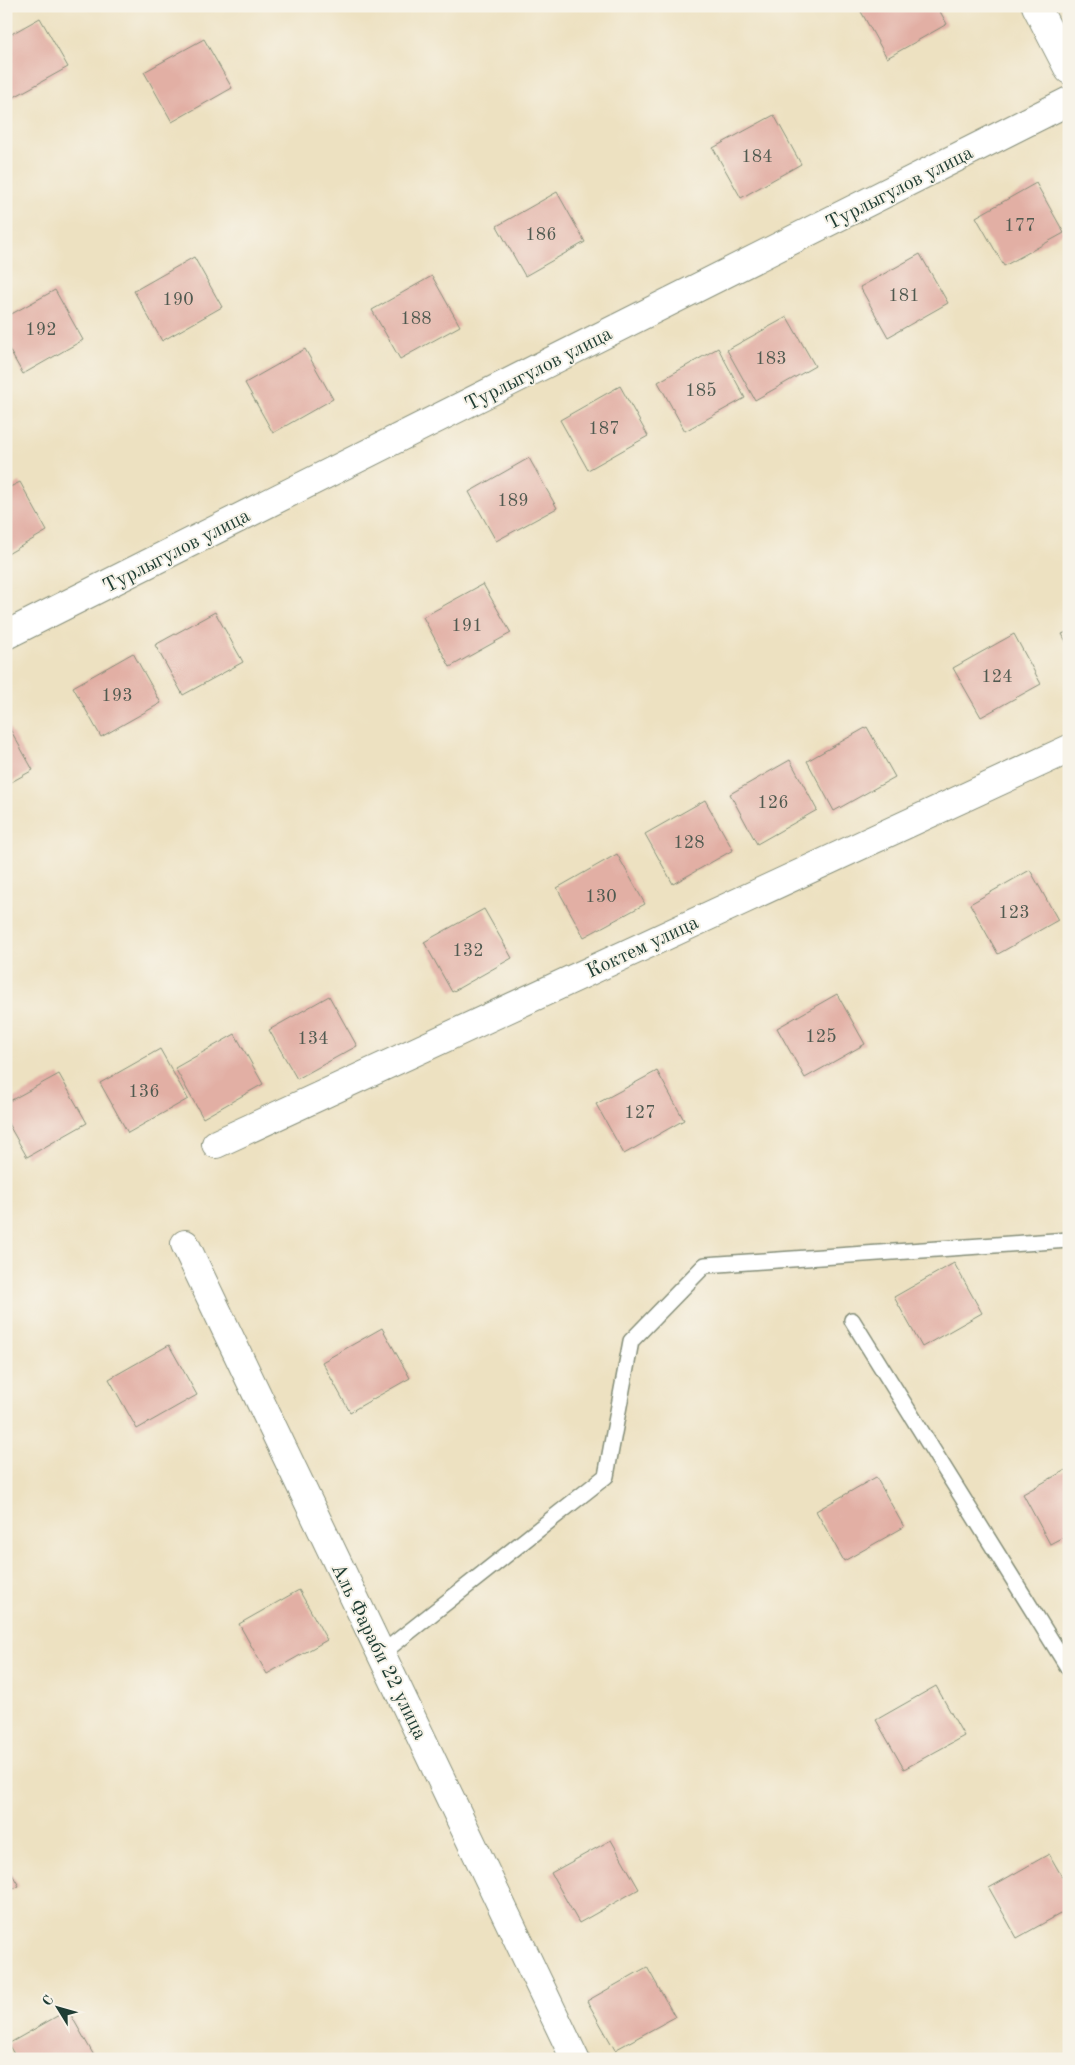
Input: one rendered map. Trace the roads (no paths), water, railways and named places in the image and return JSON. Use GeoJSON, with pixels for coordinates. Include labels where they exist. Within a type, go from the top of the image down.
{"type":"FeatureCollection","features":[{"type":"Feature","properties":{"kind":"street"},"geometry":{"type":"LineString","coordinates":[[1036,6],[1069,70]]}},
{"type":"Feature","properties":{"kind":"street","name":"Турлыгулов улица"},"geometry":{"type":"LineString","coordinates":[[6,635],[1069,102]]}},
{"type":"Feature","properties":{"kind":"street","name":"Коктем улица"},"geometry":{"type":"LineString","coordinates":[[216,1144],[1069,749]]}},
{"type":"Feature","properties":{"kind":"street","name":"Аль Фараби 22 улица"},"geometry":{"type":"LineString","coordinates":[[185,1244],[575,2059]]}},
{"type":"Feature","properties":{"kind":"lane"},"geometry":{"type":"LineString","coordinates":[[381,1654],[606,1476],[631,1340],[705,1264],[1069,1240]]}},
{"type":"Feature","properties":{"kind":"lane"},"geometry":{"type":"LineString","coordinates":[[852,1320],[1069,1669]]}}]}
